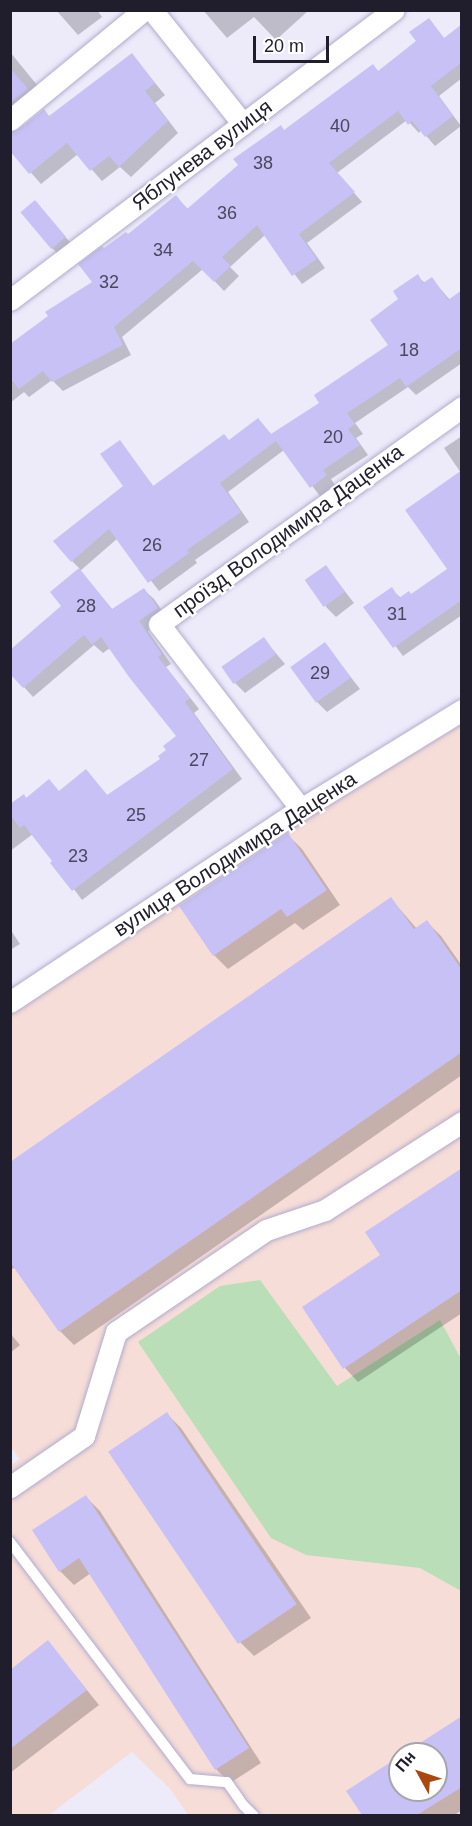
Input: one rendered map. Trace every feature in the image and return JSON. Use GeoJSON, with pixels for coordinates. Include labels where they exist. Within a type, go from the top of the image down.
{"type":"FeatureCollection","features":[{"type":"Feature","properties":{"kind":"street"},"geometry":{"type":"LineString","coordinates":[[10,120],[144,10]]}},
{"type":"Feature","properties":{"kind":"street"},"geometry":{"type":"LineString","coordinates":[[152,10],[243,124]]}},
{"type":"Feature","properties":{"kind":"street","name":"Яблунева вулиця"},"geometry":{"type":"LineString","coordinates":[[10,300],[394,10]]}},
{"type":"Feature","properties":{"kind":"street","name":"проїзд Володимира Даценка"},"geometry":{"type":"LineString","coordinates":[[302,809],[159,624],[462,407]]}},
{"type":"Feature","properties":{"kind":"street","name":"вулиця Володимира Даценка"},"geometry":{"type":"LineString","coordinates":[[10,1002],[302,809],[462,710]]}},
{"type":"Feature","properties":{"kind":"street"},"geometry":{"type":"LineString","coordinates":[[10,1487],[84,1436],[116,1332],[266,1230],[325,1210],[462,1122]]}},
{"type":"Feature","properties":{"kind":"lane"},"geometry":{"type":"LineString","coordinates":[[10,1542],[190,1779],[227,1782],[254,1815]]}},
{"type":"Feature","properties":{"kind":"shaded area"},"geometry":{"type":"Polygon","coordinates":[[[461,712],[461,1815],[188,1815],[171,1790],[132,1752],[49,1815],[11,1815],[10,1466],[20,1459],[10,1446],[11,1013],[303,813],[461,712]]]}},
{"type":"Feature","properties":{"kind":"green space"},"geometry":{"type":"Polygon","coordinates":[[[260,1280],[337,1386],[440,1320],[461,1359],[461,1591],[420,1568],[306,1555],[271,1538],[138,1342],[220,1286],[260,1280]]]}},
{"type":"Feature","properties":{"kind":"building"},"geometry":{"type":"Polygon","coordinates":[[[429,18],[444,38],[462,24],[462,62],[431,86],[453,116],[425,137],[412,121],[408,125],[398,111],[329,163],[355,192],[299,234],[317,259],[292,276],[257,225],[222,257],[231,266],[214,282],[193,261],[114,327],[123,345],[52,382],[43,371],[19,389],[10,378],[10,344],[48,316],[45,312],[92,282],[78,264],[102,246],[104,248],[126,232],[128,234],[176,195],[187,209],[238,165],[233,159],[281,125],[284,130],[373,64],[378,71],[416,41],[409,32],[429,18]]]}},
{"type":"Feature","properties":{"kind":"building"},"geometry":{"type":"Polygon","coordinates":[[[132,53],[155,83],[145,91],[168,121],[119,167],[109,156],[90,171],[67,143],[29,174],[10,151],[10,132],[18,130],[44,109],[49,116],[132,53]]]}},
{"type":"Feature","properties":{"kind":"building"},"geometry":{"type":"Polygon","coordinates":[[[10,68],[28,89],[10,103],[10,68]]]}},
{"type":"Feature","properties":{"kind":"building"},"geometry":{"type":"Polygon","coordinates":[[[35,200],[66,237],[51,249],[20,212],[35,200]]]}},
{"type":"Feature","properties":{"kind":"building"},"geometry":{"type":"Polygon","coordinates":[[[418,274],[423,283],[432,277],[448,300],[462,290],[462,348],[406,387],[400,378],[347,413],[355,424],[348,429],[360,445],[323,470],[327,475],[310,488],[276,441],[220,483],[241,512],[187,550],[189,553],[148,583],[109,529],[71,562],[53,541],[123,486],[100,454],[120,440],[153,486],[224,434],[229,440],[258,418],[271,434],[319,403],[314,395],[388,345],[370,320],[398,299],[393,291],[418,274]]]}},
{"type":"Feature","properties":{"kind":"building"},"geometry":{"type":"Polygon","coordinates":[[[462,470],[462,600],[393,648],[363,607],[392,587],[399,598],[409,591],[411,594],[447,569],[405,510],[462,470]]]}},
{"type":"Feature","properties":{"kind":"building"},"geometry":{"type":"Polygon","coordinates":[[[326,565],[345,592],[324,607],[305,580],[326,565]]]}},
{"type":"Feature","properties":{"kind":"building"},"geometry":{"type":"Polygon","coordinates":[[[79,568],[112,609],[144,588],[158,608],[139,621],[162,654],[158,657],[190,698],[185,702],[233,769],[72,891],[24,825],[20,828],[10,815],[10,804],[24,794],[26,798],[49,779],[59,791],[86,769],[107,795],[160,759],[158,756],[166,750],[163,746],[176,736],[129,677],[101,637],[92,645],[84,635],[23,688],[10,674],[10,650],[61,606],[50,592],[79,568]]]}},
{"type":"Feature","properties":{"kind":"building"},"geometry":{"type":"Polygon","coordinates":[[[264,637],[276,654],[233,684],[221,667],[264,637]]]}},
{"type":"Feature","properties":{"kind":"building"},"geometry":{"type":"Polygon","coordinates":[[[325,642],[351,678],[316,703],[290,667],[325,642]]]}},
{"type":"Feature","properties":{"kind":"building"},"geometry":{"type":"Polygon","coordinates":[[[288,833],[327,890],[287,917],[281,909],[213,956],[179,906],[288,833]]]}},
{"type":"Feature","properties":{"kind":"building"},"geometry":{"type":"Polygon","coordinates":[[[391,897],[414,929],[427,920],[462,970],[462,1052],[59,1332],[10,1262],[10,1162],[391,897]]]}},
{"type":"Feature","properties":{"kind":"building"},"geometry":{"type":"Polygon","coordinates":[[[462,1168],[462,1290],[343,1369],[302,1307],[380,1255],[365,1232],[462,1168]]]}},
{"type":"Feature","properties":{"kind":"building"},"geometry":{"type":"Polygon","coordinates":[[[167,1412],[297,1604],[238,1644],[108,1452],[167,1412]]]}},
{"type":"Feature","properties":{"kind":"building"},"geometry":{"type":"Polygon","coordinates":[[[86,1495],[249,1748],[215,1770],[79,1558],[59,1572],[32,1530],[86,1495]]]}},
{"type":"Feature","properties":{"kind":"building"},"geometry":{"type":"Polygon","coordinates":[[[48,1640],[87,1690],[10,1749],[10,1670],[48,1640]]]}},
{"type":"Feature","properties":{"kind":"building"},"geometry":{"type":"Polygon","coordinates":[[[462,1716],[462,1787],[448,1796],[448,1742],[422,1742],[462,1716]]]}},
{"type":"Feature","properties":{"kind":"building"},"geometry":{"type":"Polygon","coordinates":[[[388,1764],[388,1802],[438,1802],[417,1815],[362,1815],[346,1791],[388,1764]]]}}]}
